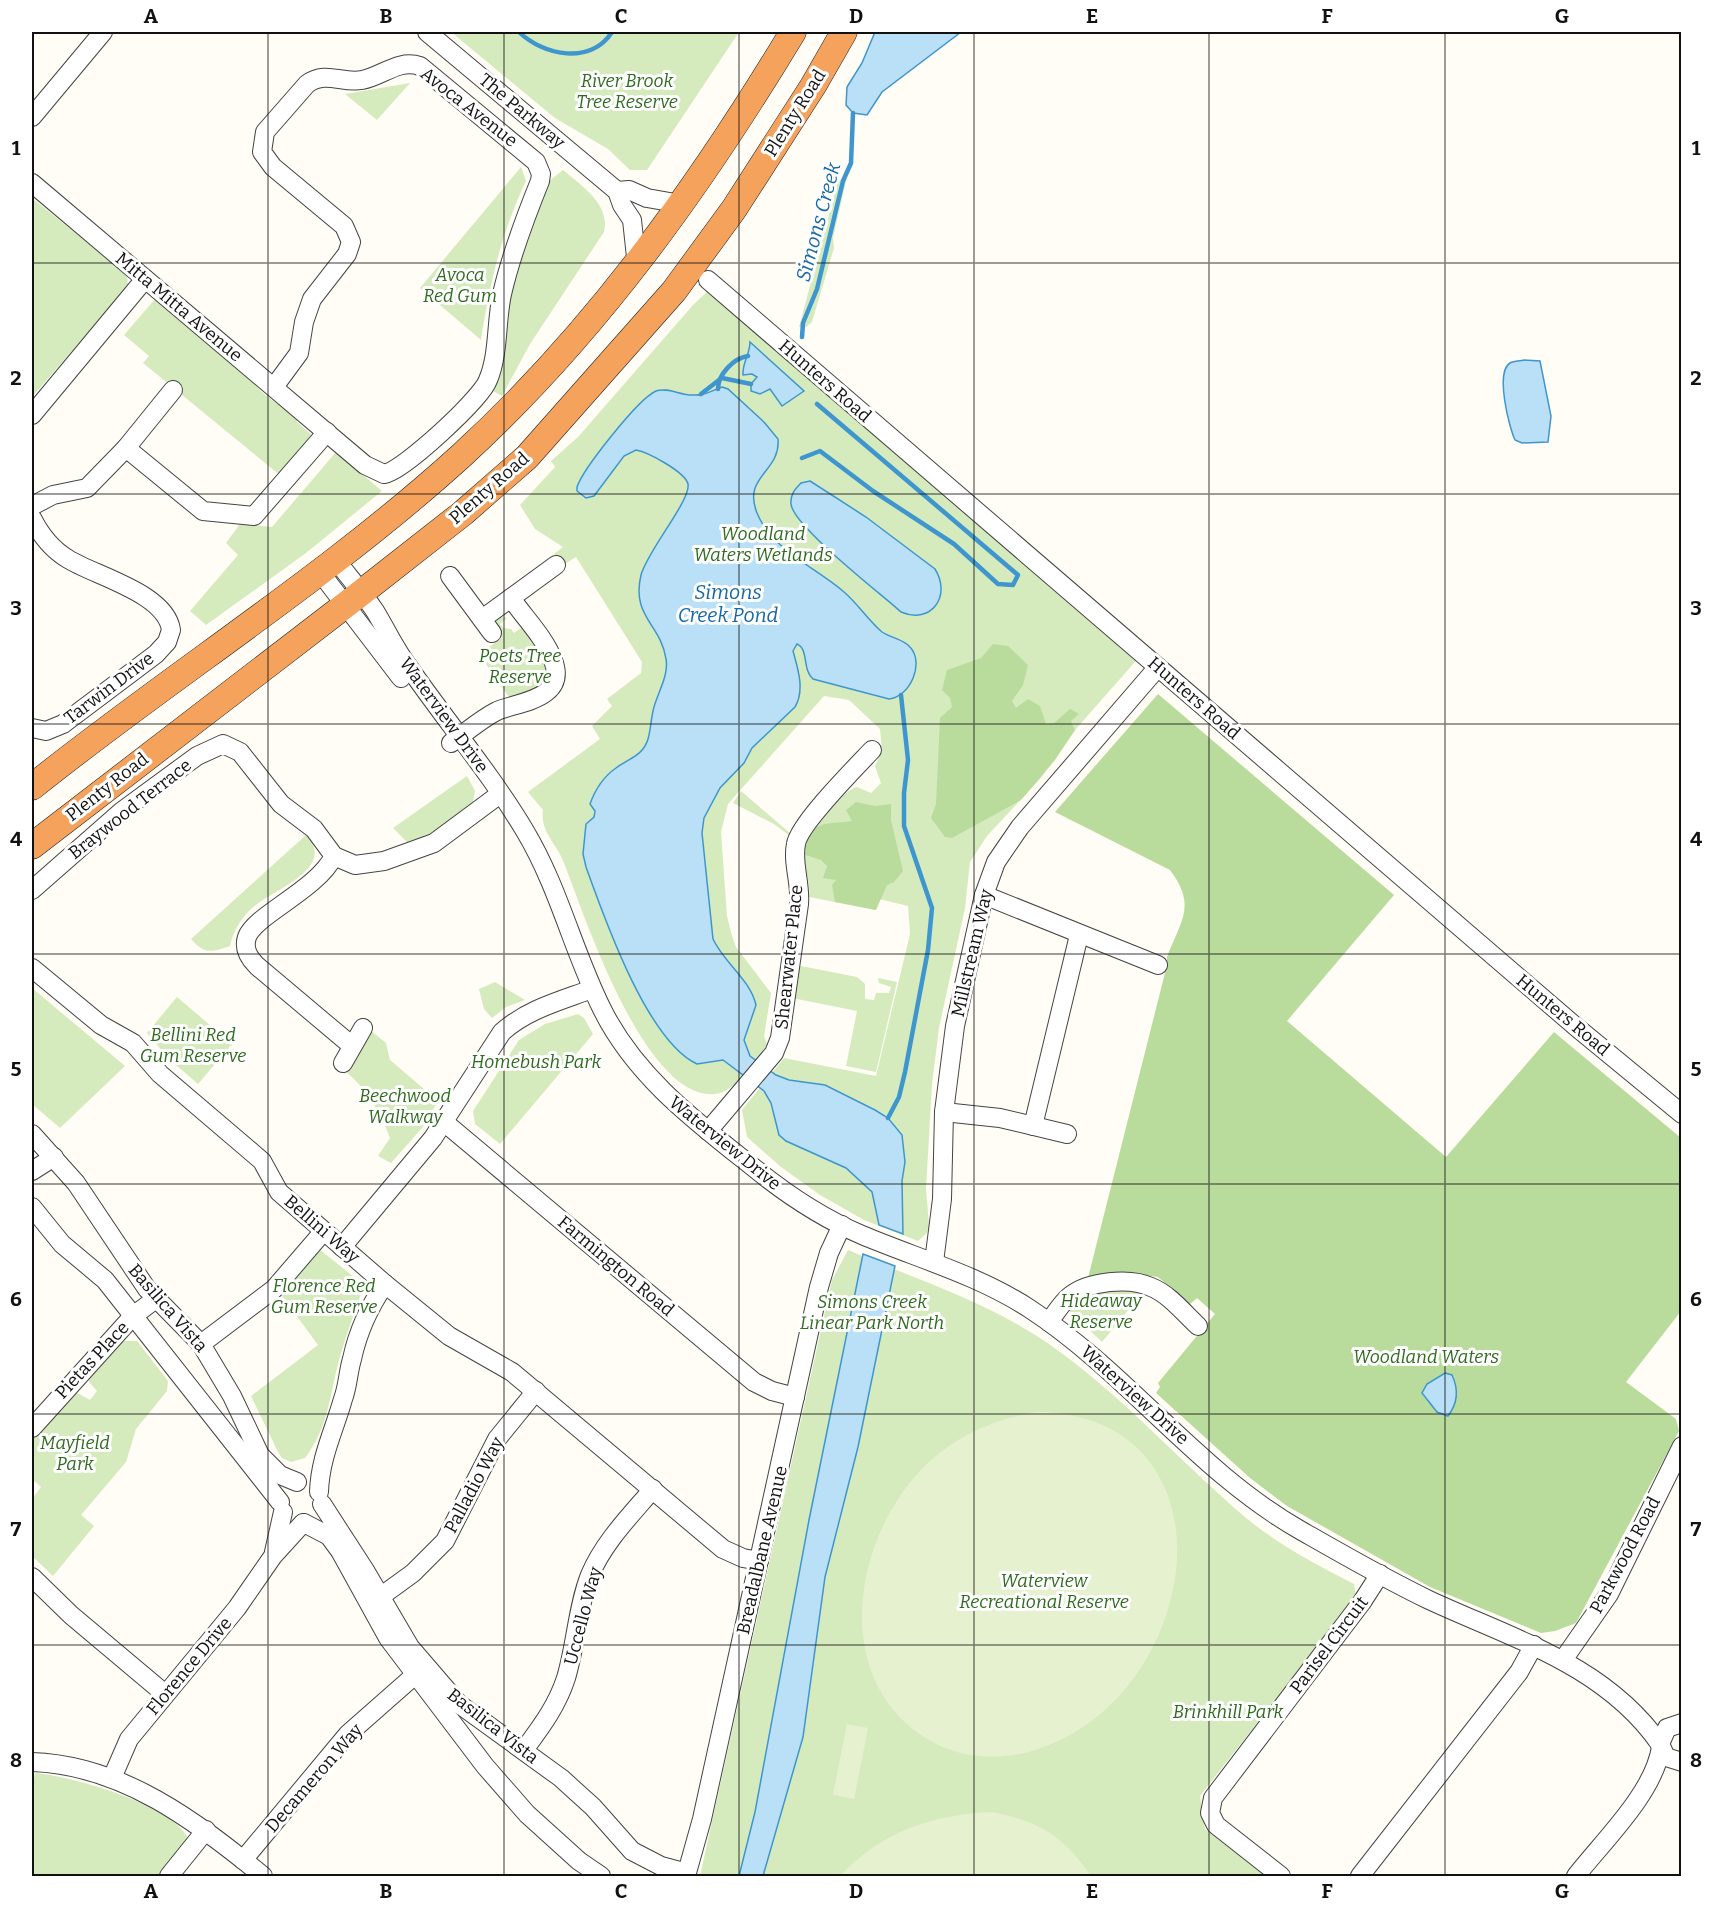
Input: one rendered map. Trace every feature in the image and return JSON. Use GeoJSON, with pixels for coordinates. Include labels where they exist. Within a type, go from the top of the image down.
{"type":"FeatureCollection","features":[{"type":"Feature","properties":{"kind":"highway"},"geometry":{"type":"LineString","coordinates":[[32,787],[109,726],[328,566],[462,454],[528,390],[637,266],[681,204],[793,32]]}},
{"type":"Feature","properties":{"kind":"highway","name":"Plenty Road"},"geometry":{"type":"LineString","coordinates":[[32,846],[463,513],[527,457],[654,315],[734,208],[813,86],[844,32]]}},
{"type":"Feature","properties":{"kind":"street"},"geometry":{"type":"LineString","coordinates":[[32,117],[103,32]]}},
{"type":"Feature","properties":{"kind":"street","name":"The Parkway"},"geometry":{"type":"LineString","coordinates":[[427,32],[617,191],[622,205],[633,220],[637,266]]}},
{"type":"Feature","properties":{"kind":"street","name":"Avoca Avenue"},"geometry":{"type":"LineString","coordinates":[[274,387],[295,361],[312,299],[347,254],[351,242],[344,226],[266,159],[261,147],[262,139],[298,94],[313,80],[328,76],[358,81],[372,78],[403,64],[420,66],[530,155],[540,168],[540,181],[520,231],[506,278],[489,378],[476,399],[401,466],[389,473],[379,472],[365,465],[327,432]]}},
{"type":"Feature","properties":{"kind":"street","name":"Mitta Mitta Avenue"},"geometry":{"type":"LineString","coordinates":[[32,183],[327,432]]}},
{"type":"Feature","properties":{"kind":"street","name":"The Parkway"},"geometry":{"type":"LineString","coordinates":[[617,191],[629,190],[647,198],[681,204]]}},
{"type":"Feature","properties":{"kind":"street"},"geometry":{"type":"LineString","coordinates":[[32,415],[145,279]]}},
{"type":"Feature","properties":{"kind":"street","name":"Hunters Road"},"geometry":{"type":"LineString","coordinates":[[708,280],[1575,1026],[1682,1114]]}},
{"type":"Feature","properties":{"kind":"street"},"geometry":{"type":"LineString","coordinates":[[32,506],[53,495],[87,488],[126,448],[173,390]]}},
{"type":"Feature","properties":{"kind":"street"},"geometry":{"type":"LineString","coordinates":[[126,448],[203,512],[248,516],[261,510],[327,432]]}},
{"type":"Feature","properties":{"kind":"street","name":"Tarwin Drive"},"geometry":{"type":"LineString","coordinates":[[32,518],[60,553],[126,585],[162,613],[171,630],[167,642],[156,654],[63,724],[46,731],[32,728]]}},
{"type":"Feature","properties":{"kind":"street"},"geometry":{"type":"LineString","coordinates":[[450,576],[487,626],[511,598],[556,565]]}},
{"type":"Feature","properties":{"kind":"street","name":"Waterview Drive"},"geometry":{"type":"LineString","coordinates":[[328,566],[405,662],[454,740],[495,798],[525,831],[547,874],[592,989],[605,1016],[632,1056],[661,1089],[708,1131],[776,1185],[842,1225],[1000,1291],[1049,1322],[1084,1349],[1251,1500],[1292,1526],[1424,1598],[1534,1645],[1563,1660],[1636,1714],[1661,1745],[1666,1757],[1682,1763]]}},
{"type":"Feature","properties":{"kind":"street"},"geometry":{"type":"LineString","coordinates":[[454,740],[497,711],[523,705],[539,697],[547,690],[554,677],[555,670],[551,656],[511,598]]}},
{"type":"Feature","properties":{"kind":"street","name":"Millstream Way"},"geometry":{"type":"LineString","coordinates":[[934,1262],[942,1198],[944,1112],[955,1026],[984,895],[996,862],[1020,827],[1158,667]]}},
{"type":"Feature","properties":{"kind":"street","name":"Braywood Terrace"},"geometry":{"type":"LineString","coordinates":[[32,890],[122,811],[197,756],[223,744],[240,752],[281,804],[314,829],[334,856]]}},
{"type":"Feature","properties":{"kind":"street","name":"Shearwater Place"},"geometry":{"type":"LineString","coordinates":[[708,1131],[774,1053],[780,1038],[799,904],[800,886],[795,852],[796,841],[812,819],[873,750]]}},
{"type":"Feature","properties":{"kind":"street"},"geometry":{"type":"LineString","coordinates":[[351,1045],[257,966],[247,952],[246,944],[253,928],[317,880],[334,856],[346,863],[366,865],[421,849],[434,843],[495,798]]}},
{"type":"Feature","properties":{"kind":"street"},"geometry":{"type":"LineString","coordinates":[[984,895],[1158,965]]}},
{"type":"Feature","properties":{"kind":"street"},"geometry":{"type":"LineString","coordinates":[[1033,1126],[1079,935]]}},
{"type":"Feature","properties":{"kind":"street","name":"Bellini Way"},"geometry":{"type":"LineString","coordinates":[[32,968],[101,1025],[133,1043],[160,1074],[262,1161],[279,1192],[323,1232],[449,1336],[504,1366],[715,1541],[760,1556]]}},
{"type":"Feature","properties":{"kind":"street"},"geometry":{"type":"LineString","coordinates":[[342,1247],[444,1122],[502,1032],[518,1018],[541,1007],[592,989]]}},
{"type":"Feature","properties":{"kind":"street"},"geometry":{"type":"LineString","coordinates":[[343,1063],[351,1045],[363,1028]]}},
{"type":"Feature","properties":{"kind":"street"},"geometry":{"type":"LineString","coordinates":[[944,1112],[1000,1118],[1067,1134]]}},
{"type":"Feature","properties":{"kind":"street","name":"Farmington Road"},"geometry":{"type":"LineString","coordinates":[[444,1122],[754,1382],[772,1391],[795,1397]]}},
{"type":"Feature","properties":{"kind":"street","name":"Basilica Vista"},"geometry":{"type":"LineString","coordinates":[[32,1134],[54,1157],[101,1218],[137,1275],[201,1344],[232,1396],[260,1455],[280,1475],[297,1481]]}},
{"type":"Feature","properties":{"kind":"street"},"geometry":{"type":"LineString","coordinates":[[32,1171],[54,1157]]}},
{"type":"Feature","properties":{"kind":"street","name":"Basilica Vista"},"geometry":{"type":"LineString","coordinates":[[32,1207],[62,1244],[105,1280],[281,1507]]}},
{"type":"Feature","properties":{"kind":"street","name":"Breadalbane Avenue"},"geometry":{"type":"LineString","coordinates":[[687,1875],[702,1819],[824,1268],[842,1225]]}},
{"type":"Feature","properties":{"kind":"street"},"geometry":{"type":"LineString","coordinates":[[201,1344],[274,1289],[323,1232]]}},
{"type":"Feature","properties":{"kind":"street"},"geometry":{"type":"LineString","coordinates":[[1049,1322],[1069,1296],[1121,1282],[1150,1286],[1198,1326]]}},
{"type":"Feature","properties":{"kind":"street"},"geometry":{"type":"LineString","coordinates":[[324,1451],[297,1481],[285,1489],[281,1507],[291,1521],[304,1523],[317,1516],[321,1498],[320,1472],[324,1451],[345,1395],[351,1359],[365,1317],[386,1284]]}},
{"type":"Feature","properties":{"kind":"street","name":"Pietas Place"},"geometry":{"type":"LineString","coordinates":[[32,1428],[133,1316],[157,1298]]}},
{"type":"Feature","properties":{"kind":"street","name":"Palladio Way"},"geometry":{"type":"LineString","coordinates":[[380,1597],[412,1573],[445,1540],[497,1439],[536,1391]]}},
{"type":"Feature","properties":{"kind":"street","name":"Parkwood Road"},"geometry":{"type":"LineString","coordinates":[[1563,1660],[1609,1594],[1682,1446]]}},
{"type":"Feature","properties":{"kind":"street"},"geometry":{"type":"LineString","coordinates":[[297,1481],[310,1483],[321,1498]]}},
{"type":"Feature","properties":{"kind":"street","name":"Uccello Way"},"geometry":{"type":"LineString","coordinates":[[524,1750],[550,1713],[562,1690],[584,1595],[597,1562],[612,1538],[653,1489]]}},
{"type":"Feature","properties":{"kind":"street","name":"Basilica Vista"},"geometry":{"type":"LineString","coordinates":[[321,1498],[410,1647],[434,1678],[459,1704],[493,1731],[524,1750],[561,1778],[593,1807],[632,1851],[661,1866],[687,1875]]}},
{"type":"Feature","properties":{"kind":"street","name":"Florence Drive"},"geometry":{"type":"LineString","coordinates":[[273,1556],[280,1532],[281,1507]]}},
{"type":"Feature","properties":{"kind":"street","name":"Basilica Vista"},"geometry":{"type":"LineString","coordinates":[[304,1523],[329,1536],[340,1551],[388,1638],[485,1766],[527,1814],[579,1861],[601,1876]]}},
{"type":"Feature","properties":{"kind":"street","name":"Florence Drive"},"geometry":{"type":"LineString","coordinates":[[112,1779],[129,1739],[237,1608],[273,1556],[304,1523]]}},
{"type":"Feature","properties":{"kind":"street","name":"Parisel Circuit"},"geometry":{"type":"LineString","coordinates":[[1281,1876],[1216,1825],[1210,1813],[1213,1798],[1362,1602],[1380,1574]]}},
{"type":"Feature","properties":{"kind":"street"},"geometry":{"type":"LineString","coordinates":[[32,1577],[71,1615],[165,1694]]}},
{"type":"Feature","properties":{"kind":"street"},"geometry":{"type":"LineString","coordinates":[[1360,1876],[1519,1672],[1534,1645]]}},
{"type":"Feature","properties":{"kind":"street","name":"Decameron Way"},"geometry":{"type":"LineString","coordinates":[[243,1860],[348,1734],[415,1676]]}},
{"type":"Feature","properties":{"kind":"street","name":"Waterview Drive"},"geometry":{"type":"LineString","coordinates":[[1636,1714],[1678,1723]]}},
{"type":"Feature","properties":{"kind":"street"},"geometry":{"type":"LineString","coordinates":[[1576,1876],[1642,1792],[1659,1761],[1663,1733],[1678,1723]]}},
{"type":"Feature","properties":{"kind":"street"},"geometry":{"type":"LineString","coordinates":[[32,1762],[65,1765],[112,1779],[151,1796],[206,1830],[263,1876]]}},
{"type":"Feature","properties":{"kind":"street"},"geometry":{"type":"LineString","coordinates":[[1642,1792],[1682,1763]]}},
{"type":"Feature","properties":{"kind":"street"},"geometry":{"type":"LineString","coordinates":[[169,1876],[206,1830]]}},
{"type":"Feature","properties":{"kind":"green space","name":"River Brook Tree Reserve"},"geometry":{"type":"Polygon","coordinates":[[[451,32],[739,32],[647,170],[630,170],[608,149],[555,118],[451,32]]]}},
{"type":"Feature","properties":{"kind":"green space"},"geometry":{"type":"Polygon","coordinates":[[[410,83],[377,120],[345,94],[410,83]]]}},
{"type":"Feature","properties":{"kind":"green space","name":"Avoca Red Gum"},"geometry":{"type":"Polygon","coordinates":[[[521,167],[526,181],[510,220],[498,259],[481,340],[420,288],[521,167]]]}},
{"type":"Feature","properties":{"kind":"green space"},"geometry":{"type":"Polygon","coordinates":[[[563,170],[586,189],[599,204],[605,222],[604,232],[530,344],[502,396],[491,390],[515,267],[548,182],[563,170]]]}},
{"type":"Feature","properties":{"kind":"green space"},"geometry":{"type":"Polygon","coordinates":[[[847,177],[833,238],[834,248],[812,322],[806,327],[799,327],[838,181],[847,177]]]}},
{"type":"Feature","properties":{"kind":"green space"},"geometry":{"type":"Polygon","coordinates":[[[32,198],[127,275],[128,286],[32,397],[32,198]]]}},
{"type":"Feature","properties":{"kind":"green space","name":"Woodland Waters Wetlands"},"geometry":{"type":"Polygon","coordinates":[[[713,286],[1142,654],[1075,730],[1041,778],[987,836],[970,862],[965,908],[939,1028],[932,1084],[926,1189],[929,1225],[927,1233],[918,1241],[864,1220],[820,1195],[781,1167],[747,1137],[742,1110],[784,1058],[876,1076],[910,934],[908,906],[879,899],[876,910],[809,897],[804,855],[816,827],[842,797],[857,787],[871,793],[881,783],[875,766],[882,751],[880,729],[849,700],[824,696],[728,804],[721,832],[727,916],[736,947],[771,993],[764,1036],[767,1045],[737,1082],[723,1092],[715,1094],[689,1088],[665,1068],[642,1038],[603,962],[561,856],[546,832],[543,810],[528,792],[600,739],[592,726],[612,706],[607,699],[641,673],[642,662],[576,557],[563,565],[554,554],[563,547],[535,529],[520,505],[555,467],[551,461],[578,437],[693,305],[713,286]]]}},
{"type":"Feature","properties":{"kind":"green space"},"geometry":{"type":"Polygon","coordinates":[[[155,299],[250,377],[259,390],[296,417],[297,422],[313,436],[281,476],[143,363],[149,356],[124,335],[155,299]]]}},
{"type":"Feature","properties":{"kind":"green space"},"geometry":{"type":"Polygon","coordinates":[[[336,452],[382,491],[306,553],[206,625],[190,611],[238,555],[226,543],[240,524],[272,527],[336,452]]]}},
{"type":"Feature","properties":{"kind":"green space","name":"Poets Tree Reserve"},"geometry":{"type":"Polygon","coordinates":[[[501,617],[507,618],[500,624],[503,628],[511,629],[514,633],[524,626],[548,660],[546,685],[519,696],[509,697],[479,654],[502,638],[491,624],[501,617]]]}},
{"type":"Feature","properties":{"kind":"green space"},"geometry":{"type":"Polygon","coordinates":[[[993,644],[1008,646],[1028,665],[1023,685],[1012,701],[1016,708],[1028,699],[1040,706],[1046,724],[1054,723],[1070,709],[1079,714],[1071,721],[1075,730],[1055,760],[1021,800],[952,838],[945,837],[931,818],[936,804],[940,718],[952,707],[950,698],[942,690],[947,670],[981,658],[993,644]]]}},
{"type":"Feature","properties":{"kind":"green space","name":"Woodland Waters"},"geometry":{"type":"Polygon","coordinates":[[[1158,694],[1394,895],[1287,1021],[1446,1157],[1554,1032],[1681,1138],[1681,1311],[1626,1382],[1676,1419],[1679,1431],[1576,1623],[1555,1631],[1541,1633],[1430,1587],[1287,1506],[1250,1478],[1156,1393],[1160,1387],[1158,1383],[1215,1314],[1197,1298],[1190,1304],[1158,1277],[1127,1273],[1088,1278],[1167,965],[1167,957],[1181,923],[1185,904],[1183,894],[1170,870],[1055,812],[1158,694]]]}},
{"type":"Feature","properties":{"kind":"green space"},"geometry":{"type":"Polygon","coordinates":[[[467,776],[475,791],[473,802],[440,829],[409,844],[393,828],[467,776]]]}},
{"type":"Feature","properties":{"kind":"green space"},"geometry":{"type":"Polygon","coordinates":[[[741,791],[791,834],[790,836],[774,824],[733,803],[741,791]]]}},
{"type":"Feature","properties":{"kind":"green space"},"geometry":{"type":"Polygon","coordinates":[[[856,802],[875,806],[891,804],[891,820],[903,871],[894,882],[887,885],[876,910],[835,902],[832,885],[836,880],[823,878],[827,866],[821,860],[802,854],[814,829],[825,824],[852,821],[846,810],[856,802]]]}},
{"type":"Feature","properties":{"kind":"green space"},"geometry":{"type":"Polygon","coordinates":[[[306,835],[314,847],[314,858],[308,868],[298,878],[250,910],[237,926],[230,946],[209,951],[200,948],[191,939],[306,835]]]}},
{"type":"Feature","properties":{"kind":"green space"},"geometry":{"type":"Polygon","coordinates":[[[796,967],[857,977],[865,984],[865,999],[874,1000],[876,993],[889,993],[891,987],[879,983],[878,978],[897,982],[876,1072],[846,1066],[857,1011],[792,998],[796,967]]]}},
{"type":"Feature","properties":{"kind":"green space"},"geometry":{"type":"Polygon","coordinates":[[[495,982],[525,1000],[506,1007],[492,1018],[484,1009],[479,989],[495,982]]]}},
{"type":"Feature","properties":{"kind":"green space"},"geometry":{"type":"Polygon","coordinates":[[[32,988],[125,1066],[60,1128],[32,1104],[32,988]]]}},
{"type":"Feature","properties":{"kind":"green space","name":"Bellini Red Gum Reserve"},"geometry":{"type":"Polygon","coordinates":[[[177,997],[232,1044],[198,1084],[169,1059],[147,1033],[177,997]]]}},
{"type":"Feature","properties":{"kind":"green space","name":"Homebush Park"},"geometry":{"type":"Polygon","coordinates":[[[578,1014],[584,1018],[593,1034],[500,1144],[475,1124],[473,1111],[519,1040],[545,1024],[578,1014]]]}},
{"type":"Feature","properties":{"kind":"green space","name":"Beechwood Walkway"},"geometry":{"type":"Polygon","coordinates":[[[370,1030],[386,1043],[390,1060],[438,1101],[422,1128],[391,1163],[378,1156],[390,1138],[382,1119],[366,1093],[345,1071],[370,1030]]]}},
{"type":"Feature","properties":{"kind":"green space","name":"Florence Red Gum Reserve"},"geometry":{"type":"Polygon","coordinates":[[[319,1249],[359,1281],[362,1291],[341,1353],[320,1433],[305,1458],[291,1462],[282,1458],[278,1452],[251,1396],[318,1345],[282,1296],[319,1249]]]}},
{"type":"Feature","properties":{"kind":"green space","name":"Waterview Recreational Reserve"},"geometry":{"type":"Polygon","coordinates":[[[848,1250],[983,1306],[1060,1352],[1132,1412],[1246,1518],[1285,1546],[1354,1584],[1356,1596],[1200,1796],[1205,1829],[1266,1876],[700,1876],[832,1280],[848,1250]]]}},
{"type":"Feature","properties":{"kind":"green space","name":"Hideaway Reserve"},"geometry":{"type":"Polygon","coordinates":[[[1112,1289],[1144,1291],[1102,1342],[1066,1308],[1081,1296],[1112,1289]]]}},
{"type":"Feature","properties":{"kind":"green space","name":"Mayfield Park"},"geometry":{"type":"Polygon","coordinates":[[[119,1341],[137,1341],[168,1381],[167,1391],[136,1429],[126,1462],[81,1515],[94,1526],[53,1576],[32,1556],[32,1499],[41,1487],[32,1479],[32,1438],[72,1390],[90,1400],[97,1391],[89,1382],[88,1376],[119,1341]]]}},
{"type":"Feature","properties":{"kind":"green space"},"geometry":{"type":"Polygon","coordinates":[[[1037,1412],[1103,1425],[1147,1459],[1171,1507],[1177,1563],[1164,1621],[1136,1676],[1092,1721],[1035,1750],[1022,1754],[995,1757],[954,1751],[929,1740],[897,1714],[875,1681],[864,1644],[862,1605],[869,1565],[883,1526],[904,1491],[930,1461],[966,1435],[1008,1418],[1037,1412]]]}},
{"type":"Feature","properties":{"kind":"green space"},"geometry":{"type":"Polygon","coordinates":[[[847,1724],[868,1728],[854,1799],[833,1795],[847,1724]]]}},
{"type":"Feature","properties":{"kind":"green space"},"geometry":{"type":"Polygon","coordinates":[[[35,1773],[94,1786],[141,1803],[177,1825],[187,1837],[186,1843],[159,1876],[32,1876],[32,1790],[35,1773]]]}},
{"type":"Feature","properties":{"kind":"green space"},"geometry":{"type":"Polygon","coordinates":[[[993,1812],[1024,1821],[1049,1833],[1081,1862],[1091,1876],[840,1876],[873,1848],[909,1828],[950,1817],[993,1812]]]}},
{"type":"Feature","properties":{"kind":"water"},"geometry":{"type":"Polygon","coordinates":[[[875,32],[961,32],[882,92],[867,115],[853,113],[846,105],[847,87],[862,63],[875,32]]]}},
{"type":"Feature","properties":{"kind":"water"},"geometry":{"type":"Polygon","coordinates":[[[750,342],[804,391],[782,406],[770,389],[760,394],[751,391],[751,384],[757,377],[752,374],[743,375],[750,342]]]}},
{"type":"Feature","properties":{"kind":"water"},"geometry":{"type":"Polygon","coordinates":[[[1524,360],[1540,361],[1551,416],[1548,442],[1522,443],[1515,440],[1510,424],[1503,388],[1504,377],[1510,363],[1524,360]]]}},
{"type":"Feature","properties":{"kind":"water","name":"Simons Creek Pond"},"geometry":{"type":"Polygon","coordinates":[[[722,387],[728,389],[764,422],[778,439],[774,459],[754,490],[757,513],[764,526],[783,548],[844,592],[882,632],[907,644],[916,662],[909,686],[897,697],[889,699],[813,679],[803,650],[797,644],[793,651],[800,694],[795,707],[752,748],[744,763],[720,788],[704,818],[702,833],[713,939],[743,979],[756,1005],[744,1040],[750,1056],[776,1075],[789,1080],[825,1085],[888,1118],[902,1135],[905,1162],[902,1181],[903,1234],[879,1225],[872,1192],[846,1168],[786,1141],[779,1135],[771,1103],[764,1091],[723,1060],[697,1064],[679,1051],[661,1031],[645,1005],[616,945],[583,854],[586,824],[594,817],[595,811],[590,804],[597,789],[611,772],[639,753],[648,739],[653,711],[667,665],[659,637],[643,611],[640,601],[641,575],[683,501],[688,484],[680,474],[665,463],[636,450],[624,456],[594,496],[586,498],[577,491],[577,487],[612,435],[637,407],[656,391],[696,395],[722,387]]]}},
{"type":"Feature","properties":{"kind":"water"},"geometry":{"type":"Polygon","coordinates":[[[810,481],[866,517],[935,569],[940,579],[941,589],[936,606],[921,615],[901,612],[821,543],[795,514],[791,504],[792,495],[801,483],[810,481]]]}},
{"type":"Feature","properties":{"kind":"water"},"geometry":{"type":"Polygon","coordinates":[[[863,1254],[895,1266],[858,1447],[825,1577],[803,1737],[763,1876],[739,1876],[755,1812],[809,1520],[863,1254]]]}},
{"type":"Feature","properties":{"kind":"water"},"geometry":{"type":"Polygon","coordinates":[[[1445,1373],[1452,1375],[1456,1386],[1456,1401],[1448,1416],[1437,1412],[1422,1393],[1427,1384],[1445,1373]]]}},
{"type":"Feature","properties":{"kind":"waterway"},"geometry":{"type":"LineString","coordinates":[[519,32],[541,47],[567,53],[580,53],[592,49],[612,32]]}},
{"type":"Feature","properties":{"kind":"waterway","name":"Simons Creek"},"geometry":{"type":"LineString","coordinates":[[802,337],[803,323],[817,289],[843,181],[851,163],[853,113]]}},
{"type":"Feature","properties":{"kind":"waterway"},"geometry":{"type":"LineString","coordinates":[[718,389],[724,372],[737,360],[748,356]]}},
{"type":"Feature","properties":{"kind":"waterway"},"geometry":{"type":"LineString","coordinates":[[722,378],[751,384]]}},
{"type":"Feature","properties":{"kind":"waterway"},"geometry":{"type":"LineString","coordinates":[[701,394],[719,380]]}},
{"type":"Feature","properties":{"kind":"waterway"},"geometry":{"type":"LineString","coordinates":[[802,458],[820,451],[873,491],[954,544],[998,584],[1013,585],[1018,575],[817,404]]}},
{"type":"Feature","properties":{"kind":"waterway"},"geometry":{"type":"LineString","coordinates":[[888,1118],[899,1097],[905,1072],[928,950],[932,908],[904,826],[904,793],[908,760],[901,695]]}},
{"type":"Feature","properties":{"kind":"park label","name":"Simons Creek Linear Park North"},"geometry":{"type":"Point","coordinates":[872,1312]}},
{"type":"Feature","properties":{"kind":"park label","name":"Brinkhill Park"},"geometry":{"type":"Point","coordinates":[1228,1712]}}]}
